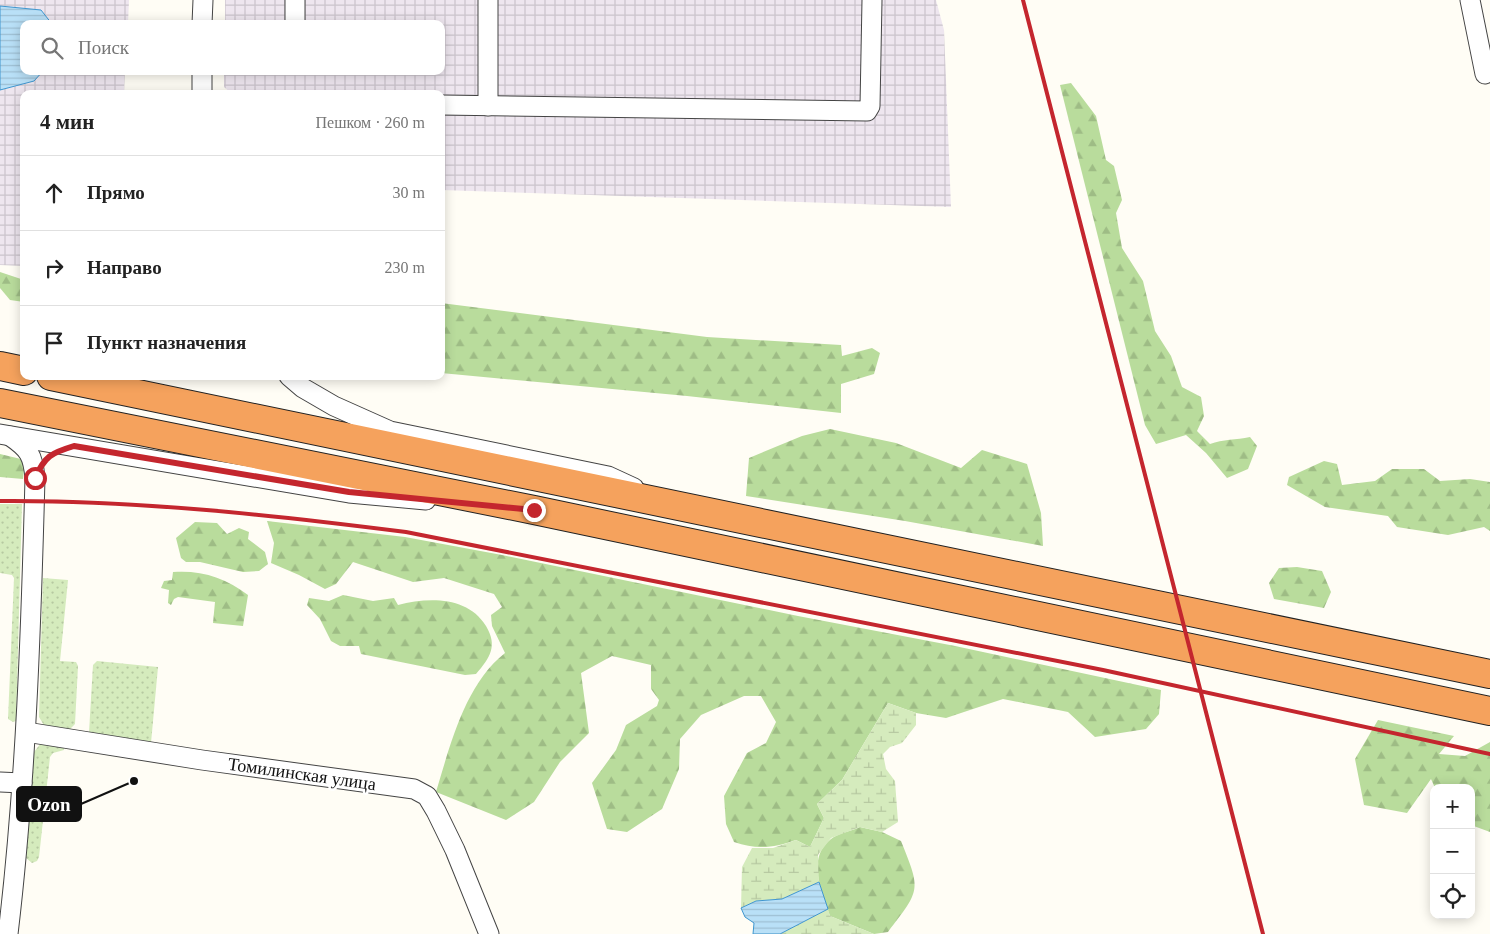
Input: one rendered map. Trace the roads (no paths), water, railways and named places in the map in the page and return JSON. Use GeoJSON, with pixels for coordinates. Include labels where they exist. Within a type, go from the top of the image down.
{"type":"FeatureCollection","features":[{"type":"Feature","properties":{"kind":"highway"},"geometry":{"type":"LineString","coordinates":[[0,366],[20,370]]}},
{"type":"Feature","properties":{"kind":"highway"},"geometry":{"type":"LineString","coordinates":[[70,380],[1490,674]]}},
{"type":"Feature","properties":{"kind":"highway"},"geometry":{"type":"LineString","coordinates":[[0,403],[534,510],[1490,711]]}},
{"type":"Feature","properties":{"kind":"street"},"geometry":{"type":"LineString","coordinates":[[202,20],[203,0]]}},
{"type":"Feature","properties":{"kind":"street"},"geometry":{"type":"LineString","coordinates":[[295,0],[295,20]]}},
{"type":"Feature","properties":{"kind":"street"},"geometry":{"type":"LineString","coordinates":[[488,0],[488,106]]}},
{"type":"Feature","properties":{"kind":"street"},"geometry":{"type":"LineString","coordinates":[[445,105],[867,111],[870,106],[872,0]]}},
{"type":"Feature","properties":{"kind":"street"},"geometry":{"type":"LineString","coordinates":[[1470,0],[1485,74]]}},
{"type":"Feature","properties":{"kind":"street"},"geometry":{"type":"LineString","coordinates":[[202,75],[202,90]]}},
{"type":"Feature","properties":{"kind":"street"},"geometry":{"type":"LineString","coordinates":[[0,353],[20,356]]}},
{"type":"Feature","properties":{"kind":"street"},"geometry":{"type":"LineString","coordinates":[[296,382],[334,406],[390,431],[608,476],[667,503]]}},
{"type":"Feature","properties":{"kind":"street"},"geometry":{"type":"LineString","coordinates":[[5,435],[349,492],[534,510]]}},
{"type":"Feature","properties":{"kind":"street"},"geometry":{"type":"LineString","coordinates":[[5,435],[25,446],[33,461],[35,478],[26,732],[18,842],[6,872],[8,934]]}},
{"type":"Feature","properties":{"kind":"street"},"geometry":{"type":"LineString","coordinates":[[35,478],[42,462],[54,453],[74,446]]}},
{"type":"Feature","properties":{"kind":"street","name":"Томилинская улица"},"geometry":{"type":"LineString","coordinates":[[26,732],[202,760],[414,789],[428,796],[436,811],[455,850],[489,934]]}},
{"type":"Feature","properties":{"kind":"street"},"geometry":{"type":"LineString","coordinates":[[0,782],[22,783]]}},
{"type":"Feature","properties":{"kind":"water"},"geometry":{"type":"Polygon","coordinates":[[[0,6],[41,10],[49,20],[20,20],[20,75],[39,75],[34,81],[0,90],[0,6]]]}},
{"type":"Feature","properties":{"kind":"water"},"geometry":{"type":"Polygon","coordinates":[[[819,882],[828,909],[780,934],[753,934],[754,923],[745,917],[741,908],[756,901],[782,899],[819,882]]]}},
{"type":"Feature","properties":{"kind":"railway"},"geometry":{"type":"LineString","coordinates":[[1023,0],[1263,934]]}},
{"type":"Feature","properties":{"kind":"railway"},"geometry":{"type":"LineString","coordinates":[[0,501],[51,501],[152,506],[305,520],[406,532],[1103,670],[1490,754]]}},
{"type":"Feature","properties":{"kind":"place","name":"Ozon"},"geometry":{"type":"Point","coordinates":[134,781]}}]}
